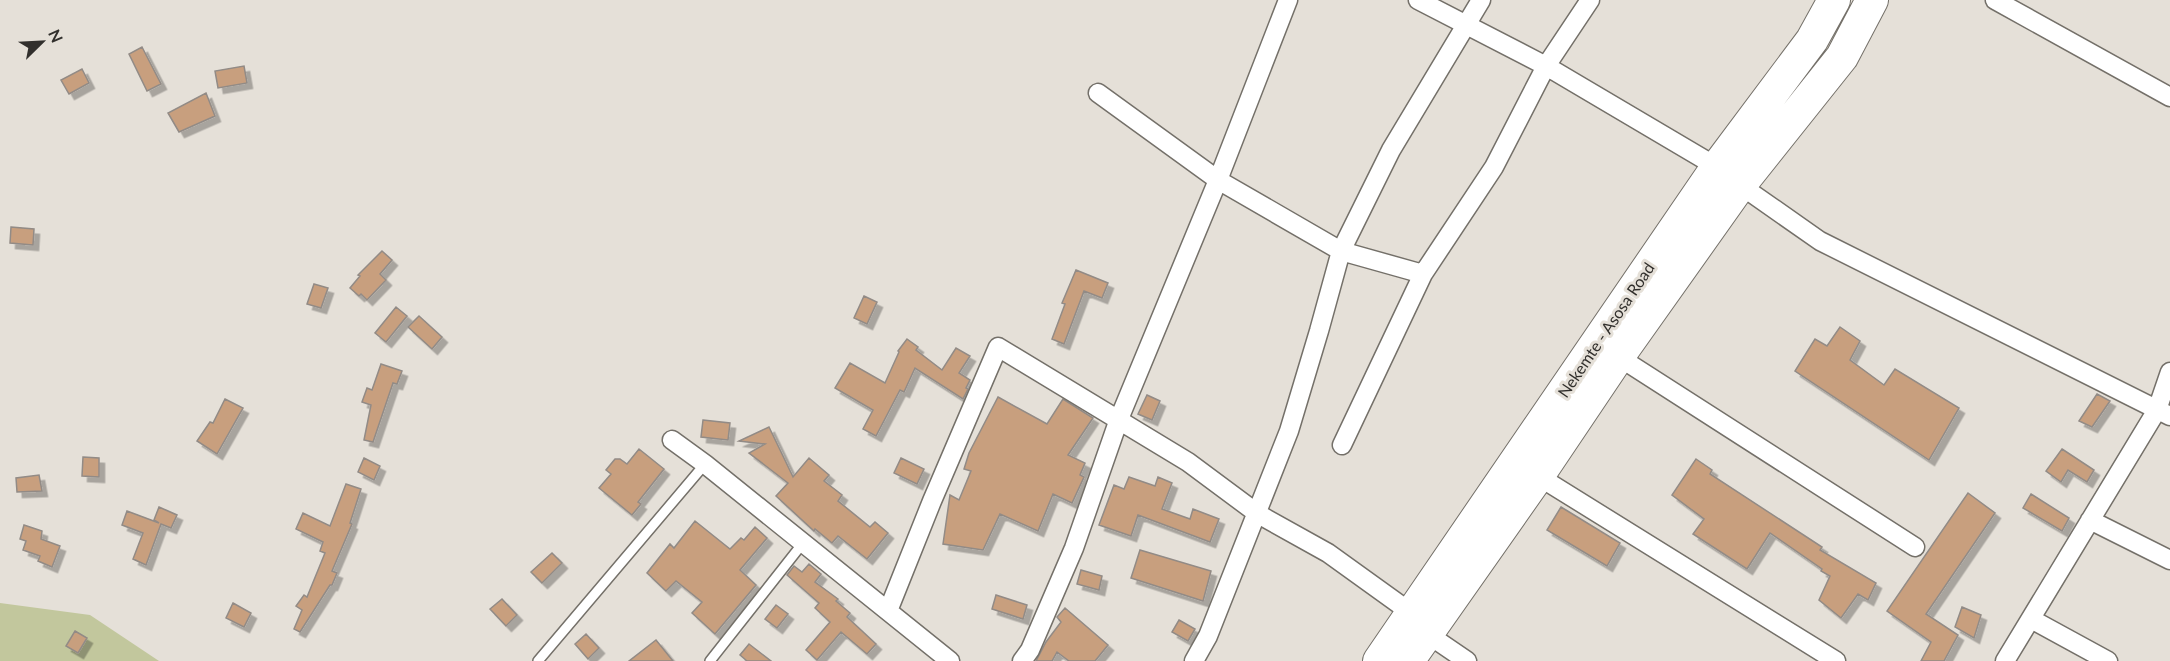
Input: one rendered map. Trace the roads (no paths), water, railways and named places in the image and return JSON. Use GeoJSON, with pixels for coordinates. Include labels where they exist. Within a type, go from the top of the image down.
{"type":"FeatureCollection","features":[{"type":"Feature","properties":{"kind":"highway"},"geometry":{"type":"LineString","coordinates":[[1408,661],[1418,622],[1538,476],[1608,350],[1728,176],[1834,0]]}},
{"type":"Feature","properties":{"kind":"highway"},"geometry":{"type":"LineString","coordinates":[[1728,176],[1842,57],[1872,0]]}},
{"type":"Feature","properties":{"kind":"highway","name":"Nekemte - Asosa Road"},"geometry":{"type":"LineString","coordinates":[[1379,661],[1418,622],[1608,350]]}},
{"type":"Feature","properties":{"kind":"street"},"geometry":{"type":"LineString","coordinates":[[1022,661],[1030,650],[1074,548],[1119,419],[1218,180],[1288,0]]}},
{"type":"Feature","properties":{"kind":"street"},"geometry":{"type":"LineString","coordinates":[[1418,0],[1546,66],[1728,176],[1820,241],[2163,413]]}},
{"type":"Feature","properties":{"kind":"street"},"geometry":{"type":"LineString","coordinates":[[1194,661],[1208,636],[1289,431],[1320,331],[1341,251],[1391,150],[1481,0]]}},
{"type":"Feature","properties":{"kind":"street"},"geometry":{"type":"LineString","coordinates":[[1342,445],[1423,274],[1494,167],[1546,66],[1590,0]]}},
{"type":"Feature","properties":{"kind":"street"},"geometry":{"type":"LineString","coordinates":[[1995,0],[2170,97]]}},
{"type":"Feature","properties":{"kind":"street"},"geometry":{"type":"LineString","coordinates":[[1812,40],[1842,57]]}},
{"type":"Feature","properties":{"kind":"street"},"geometry":{"type":"LineString","coordinates":[[1098,93],[1218,180],[1341,251],[1423,274]]}},
{"type":"Feature","properties":{"kind":"street"},"geometry":{"type":"LineString","coordinates":[[888,611],[998,347],[1188,462],[1257,514],[1328,553],[1467,661]]}},
{"type":"Feature","properties":{"kind":"street"},"geometry":{"type":"LineString","coordinates":[[1608,350],[1915,547]]}},
{"type":"Feature","properties":{"kind":"street"},"geometry":{"type":"LineString","coordinates":[[2005,661],[2090,520],[2163,413],[2170,372]]}},
{"type":"Feature","properties":{"kind":"street"},"geometry":{"type":"LineString","coordinates":[[672,440],[950,661]]}},
{"type":"Feature","properties":{"kind":"street"},"geometry":{"type":"LineString","coordinates":[[1538,476],[1836,661]]}},
{"type":"Feature","properties":{"kind":"street"},"geometry":{"type":"LineString","coordinates":[[2090,520],[2170,560]]}},
{"type":"Feature","properties":{"kind":"street"},"geometry":{"type":"LineString","coordinates":[[2031,619],[2108,661]]}},
{"type":"Feature","properties":{"kind":"lane"},"geometry":{"type":"LineString","coordinates":[[538,661],[705,464]]}},
{"type":"Feature","properties":{"kind":"lane"},"geometry":{"type":"LineString","coordinates":[[710,661],[803,543]]}}]}
